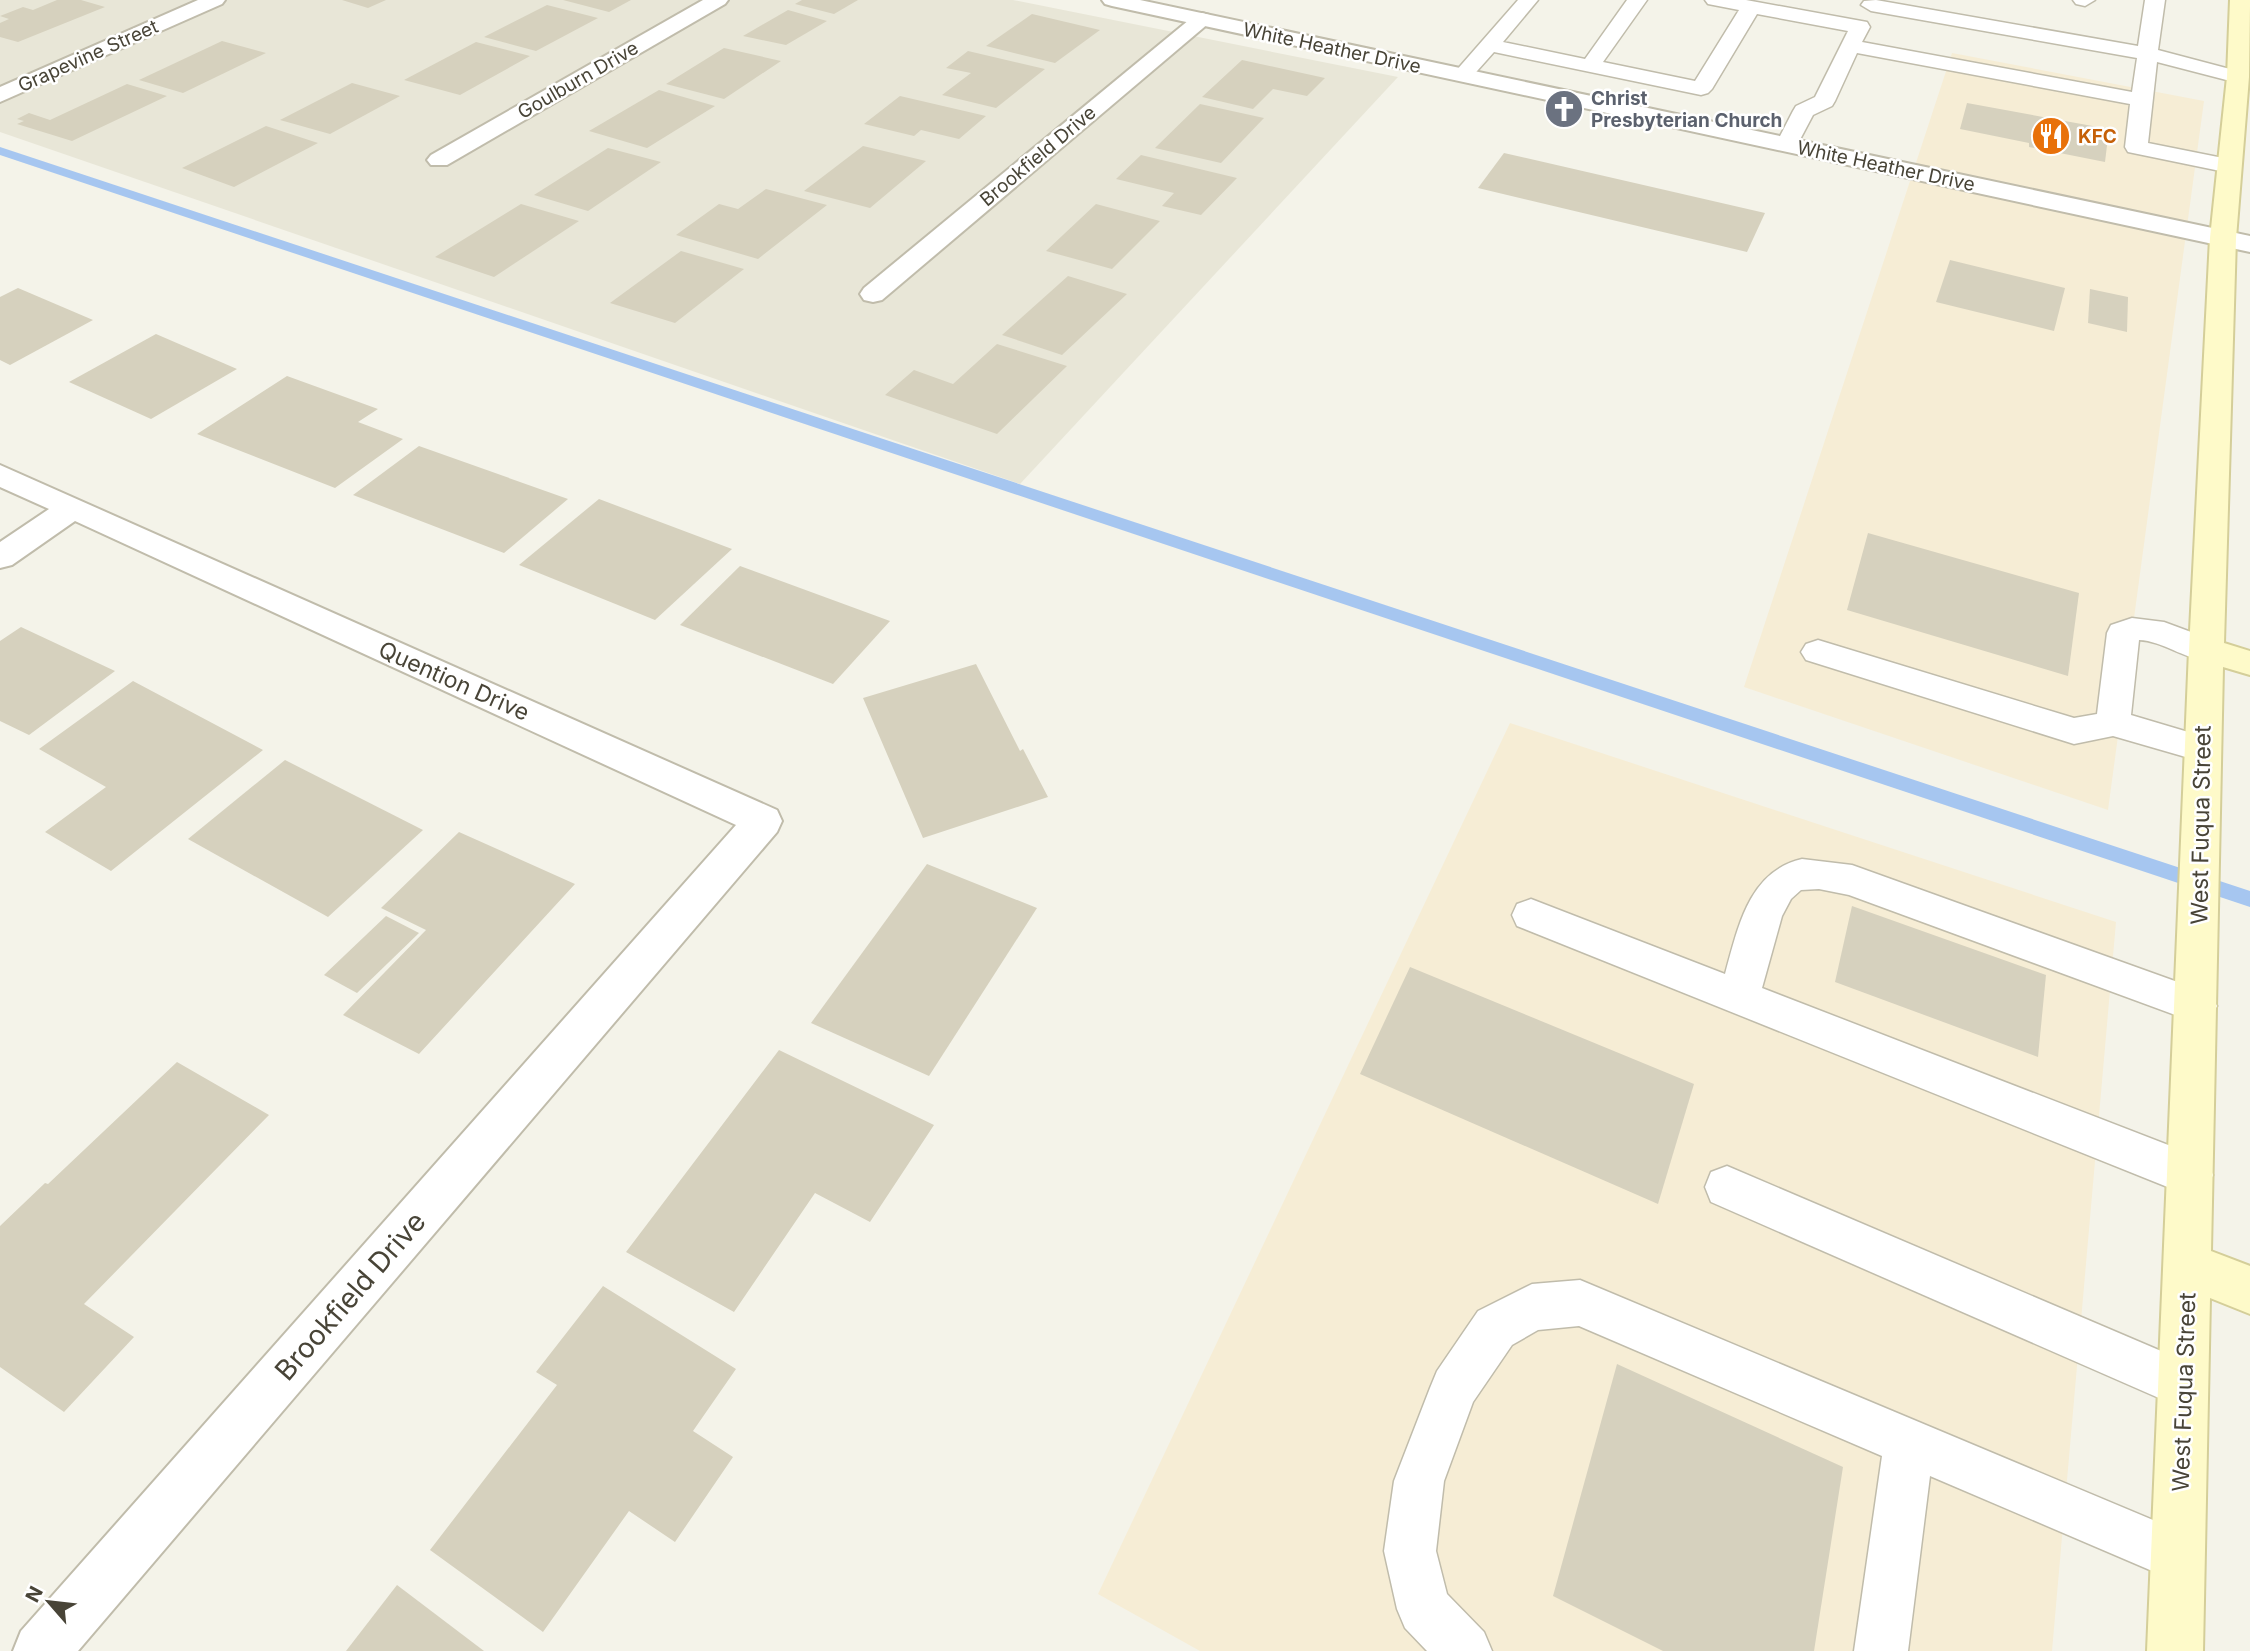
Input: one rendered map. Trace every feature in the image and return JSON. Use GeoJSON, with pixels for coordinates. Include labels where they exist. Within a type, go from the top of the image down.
{"type":"FeatureCollection","features":[{"type":"Feature","properties":{"kind":"main road","name":"West Fuqua Street"},"geometry":{"type":"LineString","coordinates":[[2175,1651],[2199,956],[2199,855],[2206,650],[2237,241],[2230,166],[2244,78],[2241,0]]}},
{"type":"Feature","properties":{"kind":"main road"},"geometry":{"type":"LineString","coordinates":[[2206,650],[2250,663]]}},
{"type":"Feature","properties":{"kind":"main road"},"geometry":{"type":"LineString","coordinates":[[2188,1266],[2250,1290]]}},
{"type":"Feature","properties":{"kind":"street","name":"Grapevine Street"},"geometry":{"type":"LineString","coordinates":[[0,95],[215,0]]}},
{"type":"Feature","properties":{"kind":"street","name":"Goulburn Drive"},"geometry":{"type":"LineString","coordinates":[[439,160],[718,0]]}},
{"type":"Feature","properties":{"kind":"street","name":"White Heather Drive"},"geometry":{"type":"LineString","coordinates":[[1112,0],[2237,241]]}},
{"type":"Feature","properties":{"kind":"street","name":"Brookfield Drive"},"geometry":{"type":"LineString","coordinates":[[873,293],[1202,19]]}},
{"type":"Feature","properties":{"kind":"street","name":"Quention Drive"},"geometry":{"type":"LineString","coordinates":[[0,475],[763,821],[658,941]]}},
{"type":"Feature","properties":{"kind":"street"},"geometry":{"type":"LineString","coordinates":[[0,557],[74,508]]}},
{"type":"Feature","properties":{"kind":"street","name":"Brookfield Drive"},"geometry":{"type":"LineString","coordinates":[[41,1651],[658,941]]}},
{"type":"Feature","properties":{"kind":"lane"},"geometry":{"type":"LineString","coordinates":[[1462,76],[1528,0]]}},
{"type":"Feature","properties":{"kind":"lane"},"geometry":{"type":"LineString","coordinates":[[1590,66],[1637,0]]}},
{"type":"Feature","properties":{"kind":"lane"},"geometry":{"type":"LineString","coordinates":[[1715,0],[1860,27]]}},
{"type":"Feature","properties":{"kind":"lane"},"geometry":{"type":"LineString","coordinates":[[2155,0],[2136,147],[2230,166]]}},
{"type":"Feature","properties":{"kind":"lane"},"geometry":{"type":"LineString","coordinates":[[1787,144],[1804,111],[1824,101],[1872,2],[2148,54],[2244,78]]}},
{"type":"Feature","properties":{"kind":"lane"},"geometry":{"type":"LineString","coordinates":[[1489,45],[1701,89],[1751,6]]}},
{"type":"Feature","properties":{"kind":"lane"},"geometry":{"type":"LineString","coordinates":[[1851,46],[2141,100]]}},
{"type":"Feature","properties":{"kind":"lane"},"geometry":{"type":"LineString","coordinates":[[2113,723],[2123,633],[2132,628],[2146,629],[2206,650]]}},
{"type":"Feature","properties":{"kind":"lane"},"geometry":{"type":"LineString","coordinates":[[1818,652],[2074,731],[2113,723],[2203,749]]}},
{"type":"Feature","properties":{"kind":"lane"},"geometry":{"type":"LineString","coordinates":[[1739,997],[1768,901],[1789,877],[1814,873],[1852,880],[2197,1006]]}},
{"type":"Feature","properties":{"kind":"lane"},"geometry":{"type":"LineString","coordinates":[[1531,915],[2192,1175]]}},
{"type":"Feature","properties":{"kind":"lane"},"geometry":{"type":"LineString","coordinates":[[1727,1187],[2184,1385]]}},
{"type":"Feature","properties":{"kind":"lane"},"geometry":{"type":"LineString","coordinates":[[1465,1651],[1424,1609],[1410,1551],[1419,1481],[1454,1388],[1495,1328],[1532,1307],[1580,1303],[2178,1556]]}},
{"type":"Feature","properties":{"kind":"lane"},"geometry":{"type":"LineString","coordinates":[[1881,1651],[1909,1442]]}},
{"type":"Feature","properties":{"kind":"shaded area"},"geometry":{"type":"Polygon","coordinates":[[[0,0],[1013,0],[1398,77],[1020,484],[0,132],[0,0]]]}},
{"type":"Feature","properties":{"kind":"shaded area"},"geometry":{"type":"Polygon","coordinates":[[[1952,53],[2204,101],[2108,810],[1744,687],[1952,53]]]}},
{"type":"Feature","properties":{"kind":"shaded area"},"geometry":{"type":"Polygon","coordinates":[[[1510,723],[2116,922],[2052,1651],[1200,1651],[1098,1594],[1510,723]]]}},
{"type":"Feature","properties":{"kind":"building"},"geometry":{"type":"Polygon","coordinates":[[[57,0],[81,0],[105,7],[18,42],[0,37],[0,23],[9,19],[0,16],[23,7],[33,10],[57,0]]]}},
{"type":"Feature","properties":{"kind":"building"},"geometry":{"type":"Polygon","coordinates":[[[342,0],[386,0],[368,8],[342,0]]]}},
{"type":"Feature","properties":{"kind":"building"},"geometry":{"type":"Polygon","coordinates":[[[563,0],[631,0],[609,12],[563,0]]]}},
{"type":"Feature","properties":{"kind":"building"},"geometry":{"type":"Polygon","coordinates":[[[802,0],[858,0],[834,14],[795,4],[802,0]]]}},
{"type":"Feature","properties":{"kind":"building"},"geometry":{"type":"Polygon","coordinates":[[[547,5],[598,18],[536,51],[484,37],[547,5]]]}},
{"type":"Feature","properties":{"kind":"building"},"geometry":{"type":"Polygon","coordinates":[[[788,10],[827,21],[786,45],[743,36],[788,10]]]}},
{"type":"Feature","properties":{"kind":"building"},"geometry":{"type":"Polygon","coordinates":[[[1032,14],[1100,30],[1055,63],[986,46],[1032,14]]]}},
{"type":"Feature","properties":{"kind":"building"},"geometry":{"type":"Polygon","coordinates":[[[222,41],[266,53],[183,93],[139,80],[222,41]]]}},
{"type":"Feature","properties":{"kind":"building"},"geometry":{"type":"Polygon","coordinates":[[[476,42],[530,56],[460,95],[404,80],[476,42]]]}},
{"type":"Feature","properties":{"kind":"building"},"geometry":{"type":"Polygon","coordinates":[[[724,48],[781,61],[724,99],[666,84],[724,48]]]}},
{"type":"Feature","properties":{"kind":"building"},"geometry":{"type":"Polygon","coordinates":[[[968,51],[1045,69],[996,108],[942,95],[971,73],[946,68],[968,51]]]}},
{"type":"Feature","properties":{"kind":"building"},"geometry":{"type":"Polygon","coordinates":[[[1242,60],[1325,78],[1307,96],[1273,89],[1253,109],[1202,97],[1242,60]]]}},
{"type":"Feature","properties":{"kind":"building"},"geometry":{"type":"Polygon","coordinates":[[[352,83],[400,96],[330,134],[280,120],[352,83]]]}},
{"type":"Feature","properties":{"kind":"building"},"geometry":{"type":"Polygon","coordinates":[[[127,84],[167,96],[72,141],[17,124],[24,121],[17,119],[29,113],[50,120],[127,84]]]}},
{"type":"Feature","properties":{"kind":"building"},"geometry":{"type":"Polygon","coordinates":[[[659,90],[715,106],[647,148],[589,131],[659,90]]]}},
{"type":"Feature","properties":{"kind":"building"},"geometry":{"type":"Polygon","coordinates":[[[900,96],[986,116],[959,139],[921,130],[914,136],[864,124],[900,96]]]}},
{"type":"Feature","properties":{"kind":"building"},"geometry":{"type":"Polygon","coordinates":[[[1967,103],[2109,129],[2105,162],[2029,147],[2029,143],[1960,129],[1967,103]]]}},
{"type":"Feature","properties":{"kind":"building"},"geometry":{"type":"Polygon","coordinates":[[[1200,104],[1264,118],[1221,163],[1155,148],[1200,104]]]}},
{"type":"Feature","properties":{"kind":"building"},"geometry":{"type":"Polygon","coordinates":[[[266,126],[318,143],[234,187],[182,168],[266,126]]]}},
{"type":"Feature","properties":{"kind":"building"},"geometry":{"type":"Polygon","coordinates":[[[863,146],[926,161],[870,208],[804,191],[863,146]]]}},
{"type":"Feature","properties":{"kind":"building"},"geometry":{"type":"Polygon","coordinates":[[[608,148],[661,162],[588,211],[534,195],[608,148]]]}},
{"type":"Feature","properties":{"kind":"building"},"geometry":{"type":"Polygon","coordinates":[[[1504,153],[1765,213],[1747,252],[1478,188],[1504,153]]]}},
{"type":"Feature","properties":{"kind":"building"},"geometry":{"type":"Polygon","coordinates":[[[1141,155],[1237,178],[1201,215],[1162,206],[1174,193],[1116,179],[1141,155]]]}},
{"type":"Feature","properties":{"kind":"building"},"geometry":{"type":"Polygon","coordinates":[[[766,189],[827,205],[758,259],[676,235],[719,204],[738,209],[766,189]]]}},
{"type":"Feature","properties":{"kind":"building"},"geometry":{"type":"Polygon","coordinates":[[[521,204],[579,221],[494,277],[435,257],[521,204]]]}},
{"type":"Feature","properties":{"kind":"building"},"geometry":{"type":"Polygon","coordinates":[[[1096,204],[1160,221],[1112,269],[1046,251],[1096,204]]]}},
{"type":"Feature","properties":{"kind":"building"},"geometry":{"type":"Polygon","coordinates":[[[681,251],[744,269],[675,323],[610,303],[681,251]]]}},
{"type":"Feature","properties":{"kind":"building"},"geometry":{"type":"Polygon","coordinates":[[[1950,260],[2065,288],[2054,331],[1936,302],[1950,260]]]}},
{"type":"Feature","properties":{"kind":"building"},"geometry":{"type":"Polygon","coordinates":[[[1068,276],[1127,294],[1062,355],[1002,335],[1068,276]]]}},
{"type":"Feature","properties":{"kind":"building"},"geometry":{"type":"Polygon","coordinates":[[[18,288],[93,320],[10,365],[0,360],[0,297],[18,288]]]}},
{"type":"Feature","properties":{"kind":"building"},"geometry":{"type":"Polygon","coordinates":[[[2090,289],[2128,297],[2127,332],[2088,323],[2090,289]]]}},
{"type":"Feature","properties":{"kind":"building"},"geometry":{"type":"Polygon","coordinates":[[[156,334],[237,369],[151,419],[69,382],[156,334]]]}},
{"type":"Feature","properties":{"kind":"building"},"geometry":{"type":"Polygon","coordinates":[[[997,344],[1067,366],[997,434],[885,395],[914,370],[953,384],[997,344]]]}},
{"type":"Feature","properties":{"kind":"building"},"geometry":{"type":"Polygon","coordinates":[[[287,376],[378,409],[358,422],[403,439],[335,488],[197,434],[287,376]]]}},
{"type":"Feature","properties":{"kind":"building"},"geometry":{"type":"Polygon","coordinates":[[[419,446],[568,499],[504,553],[353,495],[419,446]]]}},
{"type":"Feature","properties":{"kind":"building"},"geometry":{"type":"Polygon","coordinates":[[[599,499],[732,549],[655,620],[519,565],[599,499]]]}},
{"type":"Feature","properties":{"kind":"building"},"geometry":{"type":"Polygon","coordinates":[[[1868,533],[2079,593],[2068,676],[1847,610],[1868,533]]]}},
{"type":"Feature","properties":{"kind":"building"},"geometry":{"type":"Polygon","coordinates":[[[740,566],[890,621],[833,684],[680,625],[740,566]]]}},
{"type":"Feature","properties":{"kind":"building"},"geometry":{"type":"Polygon","coordinates":[[[21,627],[115,671],[29,735],[0,721],[0,641],[21,627]]]}},
{"type":"Feature","properties":{"kind":"building"},"geometry":{"type":"Polygon","coordinates":[[[976,664],[1020,751],[1023,749],[1048,797],[923,838],[863,698],[976,664]]]}},
{"type":"Feature","properties":{"kind":"building"},"geometry":{"type":"Polygon","coordinates":[[[133,681],[263,750],[111,871],[45,832],[106,787],[39,749],[133,681]]]}},
{"type":"Feature","properties":{"kind":"building"},"geometry":{"type":"Polygon","coordinates":[[[285,760],[423,830],[328,917],[188,839],[285,760]]]}},
{"type":"Feature","properties":{"kind":"building"},"geometry":{"type":"Polygon","coordinates":[[[459,832],[575,884],[419,1054],[343,1015],[426,930],[381,908],[459,832]]]}},
{"type":"Feature","properties":{"kind":"building"},"geometry":{"type":"Polygon","coordinates":[[[927,864],[1037,908],[929,1076],[811,1023],[927,864]]]}},
{"type":"Feature","properties":{"kind":"building"},"geometry":{"type":"Polygon","coordinates":[[[1852,906],[2046,975],[2038,1057],[1835,982],[1852,906]]]}},
{"type":"Feature","properties":{"kind":"building"},"geometry":{"type":"Polygon","coordinates":[[[386,916],[419,933],[357,993],[324,975],[386,916]]]}},
{"type":"Feature","properties":{"kind":"building"},"geometry":{"type":"Polygon","coordinates":[[[1410,967],[1694,1084],[1658,1204],[1360,1074],[1410,967]]]}},
{"type":"Feature","properties":{"kind":"building"},"geometry":{"type":"Polygon","coordinates":[[[779,1050],[934,1125],[870,1222],[815,1193],[734,1312],[626,1252],[779,1050]]]}},
{"type":"Feature","properties":{"kind":"building"},"geometry":{"type":"Polygon","coordinates":[[[177,1062],[269,1115],[84,1304],[134,1337],[64,1412],[0,1367],[0,1226],[177,1062]]]}},
{"type":"Feature","properties":{"kind":"building"},"geometry":{"type":"Polygon","coordinates":[[[603,1286],[736,1369],[693,1431],[733,1457],[675,1542],[629,1511],[543,1632],[430,1550],[557,1385],[536,1372],[603,1286]]]}},
{"type":"Feature","properties":{"kind":"building"},"geometry":{"type":"Polygon","coordinates":[[[1617,1364],[1843,1467],[1814,1651],[1663,1651],[1553,1596],[1617,1364]]]}},
{"type":"Feature","properties":{"kind":"building"},"geometry":{"type":"Polygon","coordinates":[[[397,1585],[484,1651],[346,1651],[397,1585]]]}},
{"type":"Feature","properties":{"kind":"waterway"},"geometry":{"type":"LineString","coordinates":[[0,151],[2250,899]]}},
{"type":"Feature","properties":{"kind":"place","name":"Christ Presbyterian Church"},"geometry":{"type":"Point","coordinates":[1564,109]}},
{"type":"Feature","properties":{"kind":"place","name":"KFC"},"geometry":{"type":"Point","coordinates":[2051,136]}}]}
